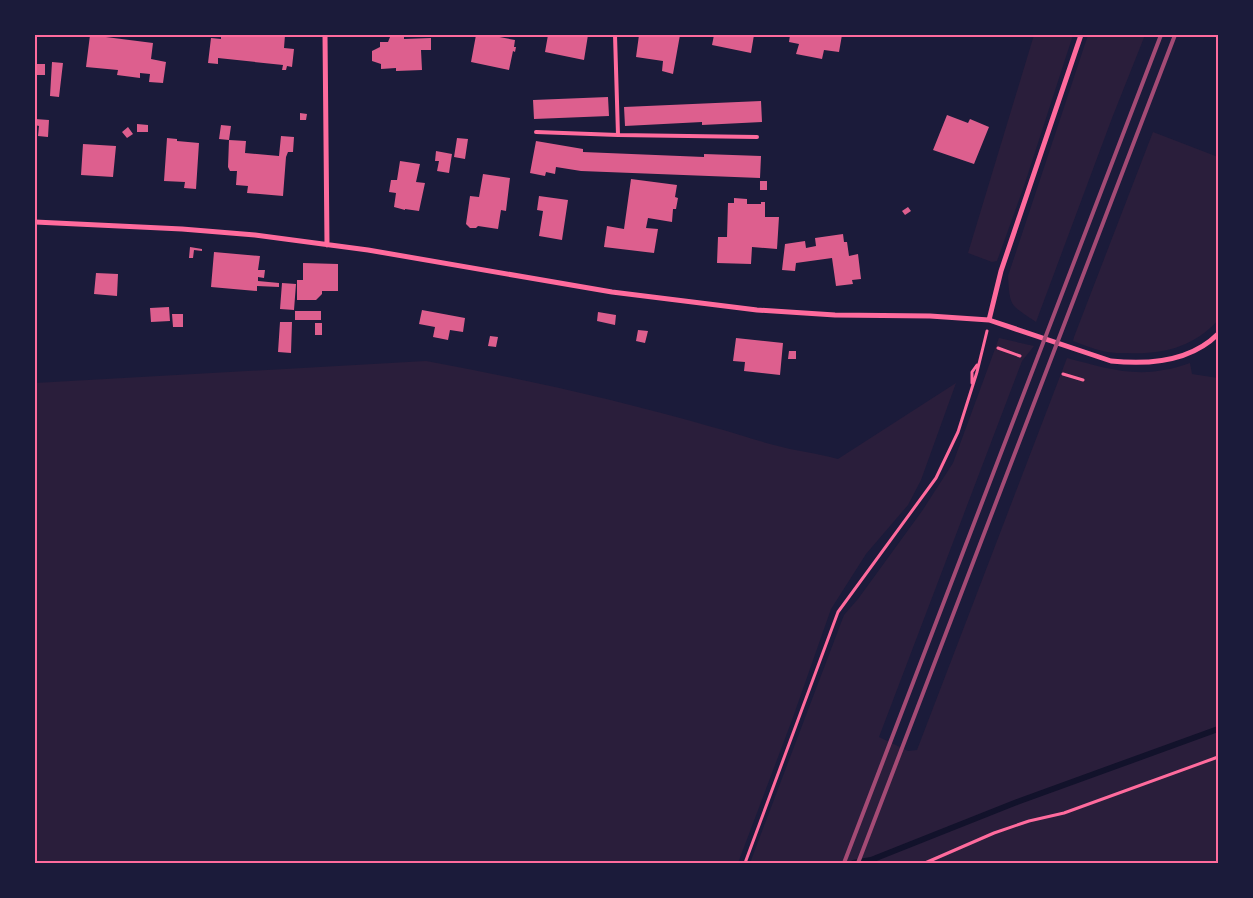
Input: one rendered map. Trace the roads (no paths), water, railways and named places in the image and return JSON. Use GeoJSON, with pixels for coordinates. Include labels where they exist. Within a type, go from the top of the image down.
{"type":"FeatureCollection","features":[{"type":"Feature","properties":{"kind":"street"},"geometry":{"type":"LineString","coordinates":[[325,35],[328,245]]}},
{"type":"Feature","properties":{"kind":"street"},"geometry":{"type":"LineString","coordinates":[[989,320],[1001,271],[1081,35]]}},
{"type":"Feature","properties":{"kind":"street"},"geometry":{"type":"LineString","coordinates":[[35,222],[182,229],[255,235],[368,250],[612,292],[757,310],[835,315],[930,316],[989,320],[1092,356],[1111,361],[1131,363],[1160,362],[1186,355],[1201,348],[1218,334]]}},
{"type":"Feature","properties":{"kind":"lane"},"geometry":{"type":"LineString","coordinates":[[615,35],[618,135]]}},
{"type":"Feature","properties":{"kind":"lane"},"geometry":{"type":"LineString","coordinates":[[536,132],[757,137]]}},
{"type":"Feature","properties":{"kind":"waterway"},"geometry":{"type":"LineString","coordinates":[[853,863],[871,860],[1017,802],[1218,729]]}},
{"type":"Feature","properties":{"kind":"railway"},"geometry":{"type":"LineString","coordinates":[[844,863],[1161,35]]}},
{"type":"Feature","properties":{"kind":"railway"},"geometry":{"type":"LineString","coordinates":[[858,863],[1175,35]]}}]}
